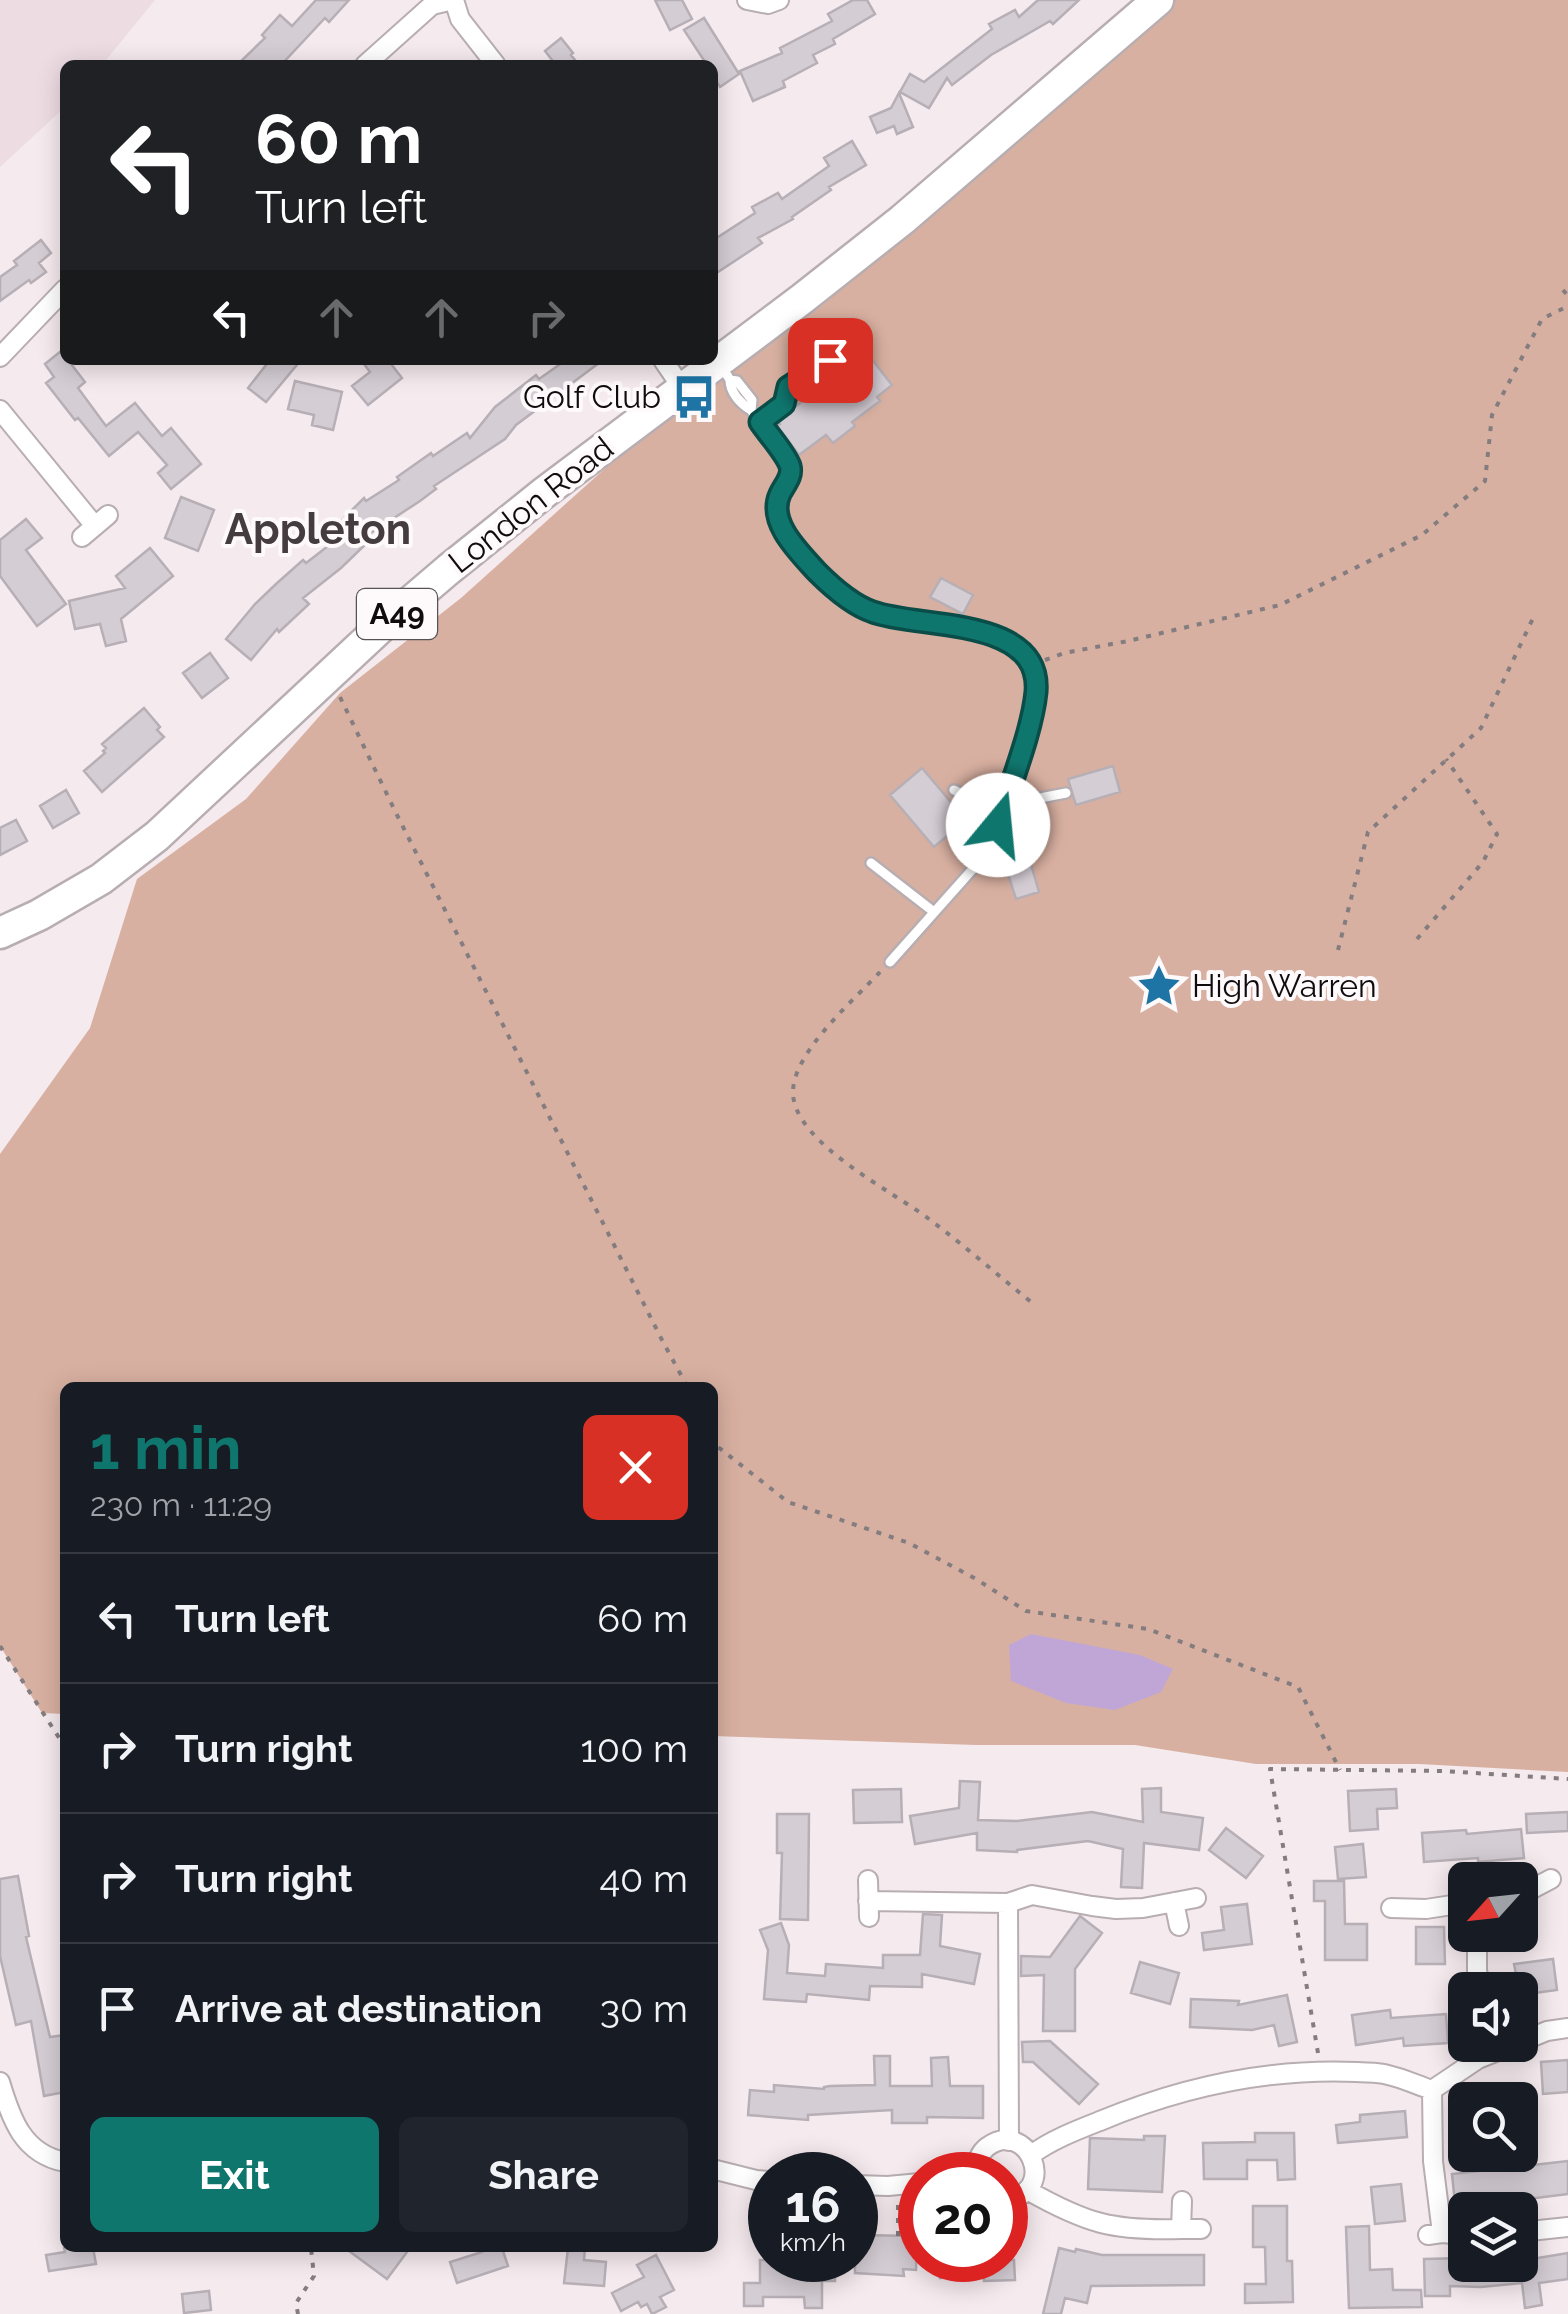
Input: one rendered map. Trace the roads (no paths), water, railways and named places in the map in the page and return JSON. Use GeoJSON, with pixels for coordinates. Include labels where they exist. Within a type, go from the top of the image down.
{"type":"FeatureCollection","features":[{"type":"Feature","properties":{"kind":"highway","name":"London Road"},"geometry":{"type":"LineString","coordinates":[[0,934],[100,879],[157,836],[381,627],[436,581],[682,388],[724,371],[1158,0]]}},
{"type":"Feature","properties":{"kind":"street"},"geometry":{"type":"LineString","coordinates":[[371,60],[432,5],[454,0],[460,19],[492,60]]}},
{"type":"Feature","properties":{"kind":"street"},"geometry":{"type":"LineString","coordinates":[[748,0],[758,4],[779,0]]}},
{"type":"Feature","properties":{"kind":"street"},"geometry":{"type":"LineString","coordinates":[[0,357],[60,294]]}},
{"type":"Feature","properties":{"kind":"street"},"geometry":{"type":"LineString","coordinates":[[666,365],[682,388]]}},
{"type":"Feature","properties":{"kind":"street"},"geometry":{"type":"LineString","coordinates":[[0,410],[95,526]]}},
{"type":"Feature","properties":{"kind":"street"},"geometry":{"type":"LineString","coordinates":[[1538,1886],[1551,1879]]}},
{"type":"Feature","properties":{"kind":"street"},"geometry":{"type":"LineString","coordinates":[[868,1880],[869,1909],[1008,1904],[1032,1895],[1116,1908],[1143,1908],[1196,1898]]}},
{"type":"Feature","properties":{"kind":"street"},"geometry":{"type":"LineString","coordinates":[[1174,1902],[1179,1926]]}},
{"type":"Feature","properties":{"kind":"street"},"geometry":{"type":"LineString","coordinates":[[1008,1904],[1009,2141]]}},
{"type":"Feature","properties":{"kind":"street"},"geometry":{"type":"LineString","coordinates":[[1390,1908],[1448,1906]]}},
{"type":"Feature","properties":{"kind":"street"},"geometry":{"type":"LineString","coordinates":[[1538,2035],[1568,2028]]}},
{"type":"Feature","properties":{"kind":"street"},"geometry":{"type":"LineString","coordinates":[[1432,2090],[1474,2062]]}},
{"type":"Feature","properties":{"kind":"street"},"geometry":{"type":"LineString","coordinates":[[1031,2156],[1084,2127],[1184,2091],[1236,2080],[1321,2070],[1386,2074],[1432,2090]]}},
{"type":"Feature","properties":{"kind":"street"},"geometry":{"type":"LineString","coordinates":[[0,2082],[8,2110],[23,2138],[46,2157],[60,2161]]}},
{"type":"Feature","properties":{"kind":"street"},"geometry":{"type":"LineString","coordinates":[[1432,2090],[1435,2234],[1448,2234]]}},
{"type":"Feature","properties":{"kind":"street"},"geometry":{"type":"LineString","coordinates":[[982,2152],[999,2141],[1018,2143],[1031,2156],[1035,2173],[1028,2188]]}},
{"type":"Feature","properties":{"kind":"street"},"geometry":{"type":"LineString","coordinates":[[718,2170],[748,2178]]}},
{"type":"Feature","properties":{"kind":"street"},"geometry":{"type":"LineString","coordinates":[[1028,2191],[1067,2212],[1100,2224],[1136,2230],[1201,2230]]}},
{"type":"Feature","properties":{"kind":"street"},"geometry":{"type":"LineString","coordinates":[[1181,2228],[1182,2200]]}},
{"type":"Feature","properties":{"kind":"street"},"geometry":{"type":"LineString","coordinates":[[1538,2230],[1568,2227]]}},
{"type":"Feature","properties":{"kind":"lane"},"geometry":{"type":"LineString","coordinates":[[760,422],[784,404],[788,387],[830,360]]}},
{"type":"Feature","properties":{"kind":"lane"},"geometry":{"type":"LineString","coordinates":[[724,371],[742,405],[752,410],[790,466],[790,478],[776,504],[779,526],[818,572],[871,612],[997,635],[1026,656],[1034,673],[1036,691],[1025,738],[987,853],[890,962]]}},
{"type":"Feature","properties":{"kind":"lane"},"geometry":{"type":"LineString","coordinates":[[954,790],[1003,810],[1066,793]]}},
{"type":"Feature","properties":{"kind":"lane"},"geometry":{"type":"LineString","coordinates":[[871,864],[934,912]]}},
{"type":"Feature","properties":{"kind":"place","name":"Golf Club"},"geometry":{"type":"Point","coordinates":[694,397]}},
{"type":"Feature","properties":{"kind":"place","name":"High Warren"},"geometry":{"type":"Point","coordinates":[1159,986]}},
{"type":"Feature","properties":{"kind":"district","name":"Appleton"},"geometry":{"type":"Point","coordinates":[318,529]}}]}
